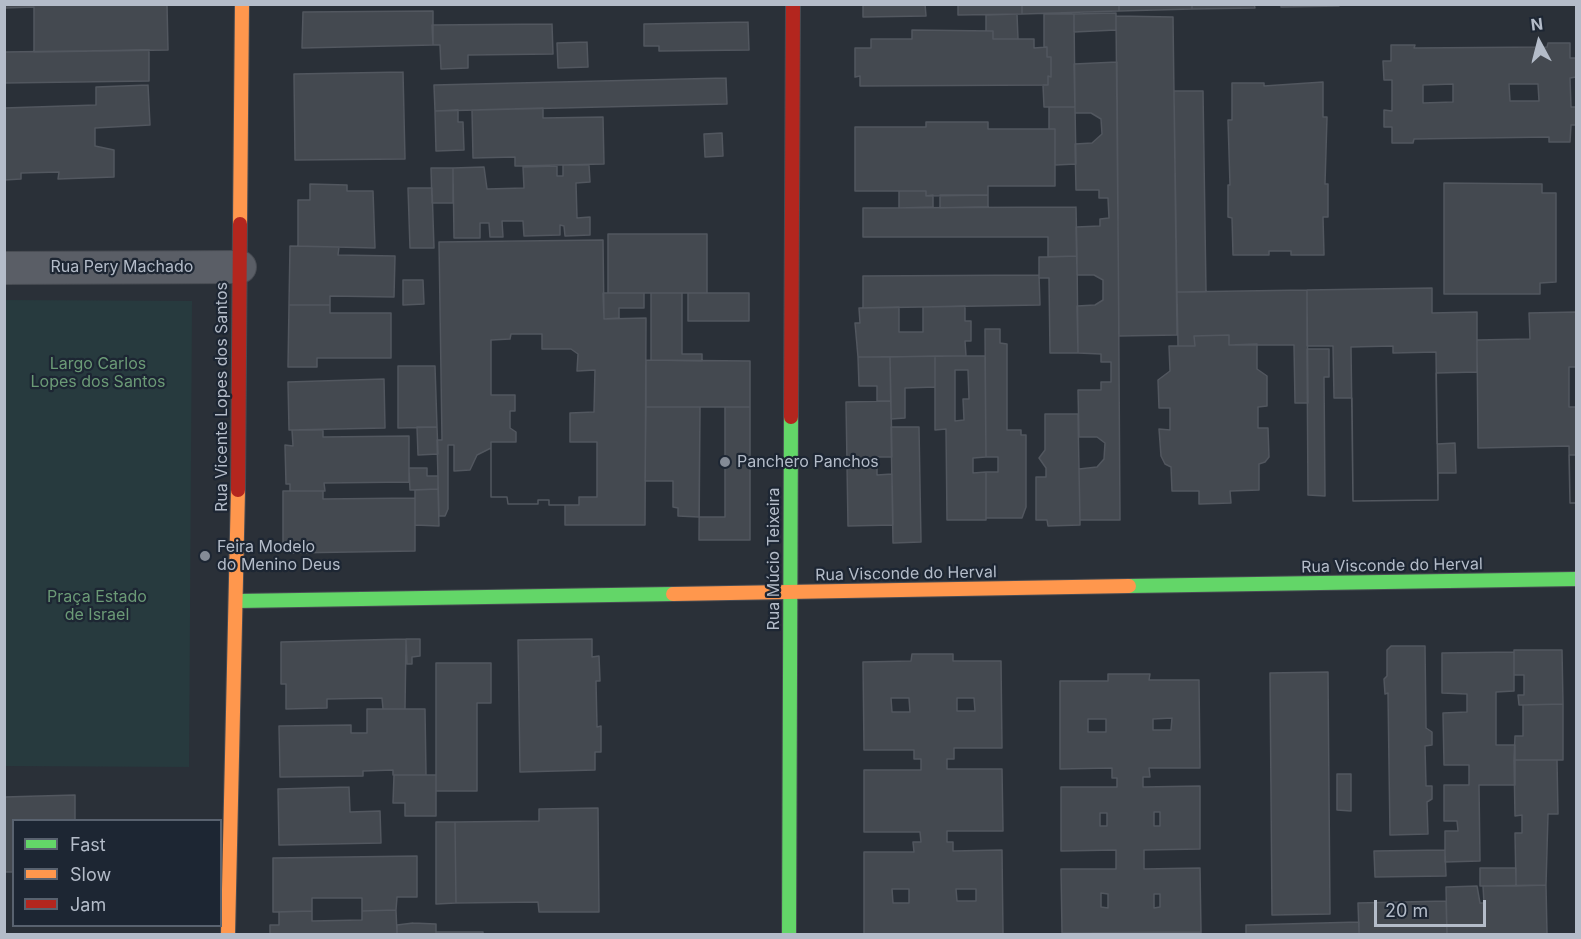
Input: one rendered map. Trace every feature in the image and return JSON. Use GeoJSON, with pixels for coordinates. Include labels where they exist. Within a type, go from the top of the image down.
{"type":"FeatureCollection","features":[{"type":"Feature","properties":{"kind":"street","name":"Rua Vicente Lopes dos Santos"},"geometry":{"type":"LineString","coordinates":[[228,934],[237,601],[242,4]]}},
{"type":"Feature","properties":{"kind":"street","name":"Rua Múcio Teixeira"},"geometry":{"type":"LineString","coordinates":[[789,934],[793,4]]}},
{"type":"Feature","properties":{"kind":"street","name":"Rua Pery Machado"},"geometry":{"type":"LineString","coordinates":[[4,268],[240,267]]}},
{"type":"Feature","properties":{"kind":"street","name":"Rua Visconde do Herval"},"geometry":{"type":"LineString","coordinates":[[237,601],[1576,579]]}},
{"type":"Feature","properties":{"kind":"green space","name":"Praça Estado de Israel"},"geometry":{"type":"Polygon","coordinates":[[[5,300],[192,301],[189,767],[5,766],[5,300]]]}},
{"type":"Feature","properties":{"kind":"building"},"geometry":{"type":"Polygon","coordinates":[[[4,4],[167,4],[168,50],[34,52],[34,7],[4,8],[4,4]]]}},
{"type":"Feature","properties":{"kind":"building"},"geometry":{"type":"Polygon","coordinates":[[[863,4],[925,4],[926,16],[863,17],[863,4]]]}},
{"type":"Feature","properties":{"kind":"building"},"geometry":{"type":"Polygon","coordinates":[[[958,4],[1022,4],[1022,14],[958,15],[958,4]]]}},
{"type":"Feature","properties":{"kind":"building"},"geometry":{"type":"Polygon","coordinates":[[[1022,4],[1119,4],[1119,11],[1022,14],[1022,4]]]}},
{"type":"Feature","properties":{"kind":"building"},"geometry":{"type":"Polygon","coordinates":[[[1119,4],[1192,4],[1192,9],[1119,11],[1119,4]]]}},
{"type":"Feature","properties":{"kind":"building"},"geometry":{"type":"Polygon","coordinates":[[[1192,4],[1254,4],[1255,8],[1192,9],[1192,4]]]}},
{"type":"Feature","properties":{"kind":"building"},"geometry":{"type":"Polygon","coordinates":[[[1281,4],[1339,4],[1339,6],[1281,7],[1281,4]]]}},
{"type":"Feature","properties":{"kind":"building"},"geometry":{"type":"Polygon","coordinates":[[[433,11],[433,45],[302,48],[303,12],[433,11]]]}},
{"type":"Feature","properties":{"kind":"building"},"geometry":{"type":"Polygon","coordinates":[[[1116,13],[1116,30],[1074,32],[1074,14],[1116,13]]]}},
{"type":"Feature","properties":{"kind":"building"},"geometry":{"type":"Polygon","coordinates":[[[1017,14],[1018,39],[993,39],[993,31],[986,31],[986,15],[1017,14]]]}},
{"type":"Feature","properties":{"kind":"building"},"geometry":{"type":"Polygon","coordinates":[[[1044,14],[1074,14],[1075,107],[1044,107],[1043,85],[1048,85],[1048,76],[1051,77],[1051,57],[1047,57],[1047,47],[1044,47],[1044,14]]]}},
{"type":"Feature","properties":{"kind":"building"},"geometry":{"type":"Polygon","coordinates":[[[1116,16],[1173,17],[1177,335],[1119,336],[1116,16]]]}},
{"type":"Feature","properties":{"kind":"building"},"geometry":{"type":"Polygon","coordinates":[[[748,22],[749,50],[659,51],[659,46],[644,46],[644,24],[748,22]]]}},
{"type":"Feature","properties":{"kind":"building"},"geometry":{"type":"Polygon","coordinates":[[[552,24],[553,54],[468,55],[468,68],[441,69],[440,45],[433,45],[432,25],[552,24]]]}},
{"type":"Feature","properties":{"kind":"building"},"geometry":{"type":"Polygon","coordinates":[[[912,30],[993,31],[993,39],[1034,39],[1034,48],[1047,47],[1047,57],[1051,57],[1051,77],[1048,76],[1048,85],[860,86],[860,76],[855,77],[855,48],[871,48],[871,39],[912,39],[912,30]]]}},
{"type":"Feature","properties":{"kind":"building"},"geometry":{"type":"Polygon","coordinates":[[[587,42],[588,67],[558,68],[557,43],[587,42]]]}},
{"type":"Feature","properties":{"kind":"building"},"geometry":{"type":"Polygon","coordinates":[[[1548,43],[1570,43],[1570,58],[1576,58],[1576,77],[1570,78],[1571,107],[1576,107],[1576,125],[1571,125],[1570,142],[1549,142],[1549,137],[1414,139],[1413,143],[1392,143],[1392,127],[1384,127],[1384,110],[1392,111],[1392,80],[1384,80],[1383,61],[1391,61],[1391,45],[1415,45],[1414,48],[1547,47],[1548,43]],[[1453,84],[1423,85],[1423,103],[1453,102],[1453,84]],[[1509,84],[1510,101],[1539,101],[1538,84],[1509,84]]]}},
{"type":"Feature","properties":{"kind":"building"},"geometry":{"type":"Polygon","coordinates":[[[149,50],[149,81],[4,83],[4,52],[149,50]]]}},
{"type":"Feature","properties":{"kind":"building"},"geometry":{"type":"Polygon","coordinates":[[[1117,62],[1120,520],[1080,520],[1079,469],[1097,467],[1104,459],[1105,443],[1097,437],[1079,437],[1078,390],[1101,390],[1101,382],[1111,382],[1111,362],[1101,362],[1101,354],[1078,353],[1077,306],[1095,305],[1103,300],[1103,280],[1094,275],[1077,275],[1076,227],[1100,226],[1100,219],[1109,218],[1108,198],[1099,198],[1099,190],[1076,190],[1075,144],[1092,143],[1102,134],[1101,119],[1091,113],[1075,113],[1074,64],[1117,62]]]}},
{"type":"Feature","properties":{"kind":"building"},"geometry":{"type":"Polygon","coordinates":[[[403,72],[405,159],[295,160],[294,74],[403,72]]]}},
{"type":"Feature","properties":{"kind":"building"},"geometry":{"type":"Polygon","coordinates":[[[726,78],[727,104],[435,111],[434,85],[726,78]]]}},
{"type":"Feature","properties":{"kind":"building"},"geometry":{"type":"Polygon","coordinates":[[[1323,82],[1323,117],[1327,117],[1325,184],[1328,184],[1328,217],[1323,217],[1324,255],[1291,255],[1291,251],[1269,251],[1269,255],[1233,255],[1232,218],[1228,217],[1228,185],[1230,185],[1228,120],[1232,120],[1232,83],[1264,83],[1264,86],[1323,82]]]}},
{"type":"Feature","properties":{"kind":"building"},"geometry":{"type":"Polygon","coordinates":[[[148,85],[150,125],[95,128],[95,146],[114,150],[114,177],[58,179],[59,172],[21,173],[21,179],[4,180],[4,108],[96,105],[96,87],[148,85]]]}},
{"type":"Feature","properties":{"kind":"building"},"geometry":{"type":"Polygon","coordinates":[[[1174,91],[1203,91],[1206,292],[1177,292],[1174,91]]]}},
{"type":"Feature","properties":{"kind":"building"},"geometry":{"type":"Polygon","coordinates":[[[1049,107],[1075,107],[1076,164],[1055,165],[1055,129],[1049,129],[1049,107]]]}},
{"type":"Feature","properties":{"kind":"building"},"geometry":{"type":"Polygon","coordinates":[[[543,108],[543,118],[603,117],[604,164],[515,166],[515,157],[473,158],[472,110],[543,108]]]}},
{"type":"Feature","properties":{"kind":"building"},"geometry":{"type":"Polygon","coordinates":[[[458,110],[458,122],[463,122],[464,150],[436,151],[435,111],[458,110]]]}},
{"type":"Feature","properties":{"kind":"building"},"geometry":{"type":"Polygon","coordinates":[[[926,122],[988,122],[988,129],[1055,129],[1055,186],[988,186],[988,195],[926,196],[926,191],[855,191],[855,127],[926,127],[926,122]]]}},
{"type":"Feature","properties":{"kind":"building"},"geometry":{"type":"Polygon","coordinates":[[[722,133],[723,156],[705,157],[704,134],[722,133]]]}},
{"type":"Feature","properties":{"kind":"building"},"geometry":{"type":"Polygon","coordinates":[[[563,165],[589,165],[590,182],[576,183],[577,218],[590,217],[590,235],[565,236],[564,226],[560,225],[560,235],[524,236],[523,221],[502,221],[503,237],[490,237],[489,223],[480,223],[480,238],[454,238],[453,168],[484,167],[487,189],[524,188],[523,167],[557,166],[557,176],[563,176],[563,165]]]}},
{"type":"Feature","properties":{"kind":"building"},"geometry":{"type":"Polygon","coordinates":[[[431,168],[453,168],[453,203],[432,203],[431,168]]]}},
{"type":"Feature","properties":{"kind":"building"},"geometry":{"type":"Polygon","coordinates":[[[1444,183],[1542,184],[1542,193],[1556,193],[1556,282],[1540,283],[1540,294],[1444,294],[1444,183]]]}},
{"type":"Feature","properties":{"kind":"building"},"geometry":{"type":"Polygon","coordinates":[[[310,184],[347,185],[347,191],[373,191],[375,248],[298,246],[298,200],[310,200],[310,184]]]}},
{"type":"Feature","properties":{"kind":"building"},"geometry":{"type":"Polygon","coordinates":[[[408,188],[432,188],[434,248],[410,248],[408,188]]]}},
{"type":"Feature","properties":{"kind":"building"},"geometry":{"type":"Polygon","coordinates":[[[899,191],[926,191],[926,196],[933,195],[933,207],[899,208],[899,191]]]}},
{"type":"Feature","properties":{"kind":"building"},"geometry":{"type":"Polygon","coordinates":[[[940,195],[988,195],[988,207],[940,208],[940,195]]]}},
{"type":"Feature","properties":{"kind":"building"},"geometry":{"type":"Polygon","coordinates":[[[1076,207],[1077,256],[1048,257],[1048,237],[863,237],[863,208],[1076,207]]]}},
{"type":"Feature","properties":{"kind":"building"},"geometry":{"type":"Polygon","coordinates":[[[608,234],[707,234],[707,293],[608,293],[608,234]]]}},
{"type":"Feature","properties":{"kind":"building"},"geometry":{"type":"Polygon","coordinates":[[[603,240],[604,319],[646,318],[645,525],[565,525],[565,505],[549,505],[549,500],[538,500],[538,504],[508,504],[507,497],[491,497],[491,448],[477,455],[470,470],[454,471],[454,445],[448,445],[448,509],[445,516],[439,516],[437,440],[442,440],[439,242],[603,240]]]}},
{"type":"Feature","properties":{"kind":"building"},"geometry":{"type":"Polygon","coordinates":[[[290,246],[339,247],[338,255],[395,256],[394,297],[330,296],[330,305],[289,305],[290,246]]]}},
{"type":"Feature","properties":{"kind":"building"},"geometry":{"type":"Polygon","coordinates":[[[1077,256],[1078,353],[1050,353],[1049,278],[1039,278],[1039,257],[1077,256]]]}},
{"type":"Feature","properties":{"kind":"building"},"geometry":{"type":"Polygon","coordinates":[[[1039,275],[1040,305],[863,308],[863,276],[1039,275]]]}},
{"type":"Feature","properties":{"kind":"building"},"geometry":{"type":"Polygon","coordinates":[[[403,280],[423,280],[424,304],[403,305],[403,280]]]}},
{"type":"Feature","properties":{"kind":"building"},"geometry":{"type":"Polygon","coordinates":[[[1432,288],[1432,313],[1477,312],[1477,372],[1436,373],[1437,444],[1455,443],[1456,473],[1438,473],[1438,500],[1353,501],[1352,398],[1334,398],[1333,346],[1307,346],[1307,290],[1432,288]]]}},
{"type":"Feature","properties":{"kind":"building"},"geometry":{"type":"Polygon","coordinates":[[[1307,290],[1308,403],[1295,403],[1294,345],[1229,345],[1229,335],[1194,336],[1195,346],[1178,346],[1177,292],[1307,290]]]}},
{"type":"Feature","properties":{"kind":"building"},"geometry":{"type":"Polygon","coordinates":[[[603,293],[644,293],[644,308],[619,308],[619,318],[604,319],[603,293]]]}},
{"type":"Feature","properties":{"kind":"building"},"geometry":{"type":"Polygon","coordinates":[[[651,293],[682,293],[682,354],[702,354],[702,361],[651,360],[651,293]]]}},
{"type":"Feature","properties":{"kind":"building"},"geometry":{"type":"Polygon","coordinates":[[[688,293],[749,293],[749,321],[688,321],[688,293]]]}},
{"type":"Feature","properties":{"kind":"building"},"geometry":{"type":"Polygon","coordinates":[[[289,305],[330,305],[330,313],[391,313],[391,358],[317,358],[317,367],[288,367],[289,305]]]}},
{"type":"Feature","properties":{"kind":"building"},"geometry":{"type":"Polygon","coordinates":[[[965,306],[965,321],[971,321],[971,341],[965,341],[966,356],[858,357],[855,323],[860,323],[859,308],[899,307],[899,332],[923,332],[923,307],[965,306]]]}},
{"type":"Feature","properties":{"kind":"building"},"geometry":{"type":"Polygon","coordinates":[[[1576,312],[1576,503],[1570,503],[1569,446],[1478,448],[1477,340],[1530,339],[1529,313],[1576,312]]]}},
{"type":"Feature","properties":{"kind":"building"},"geometry":{"type":"Polygon","coordinates":[[[985,329],[1000,329],[1000,343],[1007,344],[1007,430],[1021,430],[1021,435],[1026,435],[1026,507],[1022,518],[986,518],[986,472],[998,472],[998,457],[986,457],[985,329]]]}},
{"type":"Feature","properties":{"kind":"building"},"geometry":{"type":"Polygon","coordinates":[[[511,334],[542,334],[542,349],[571,349],[578,354],[577,371],[595,370],[594,412],[570,413],[570,442],[597,442],[597,497],[579,497],[579,505],[549,505],[549,500],[538,500],[538,504],[508,504],[507,497],[491,497],[491,442],[516,442],[516,432],[510,428],[510,411],[515,411],[515,395],[491,395],[491,340],[510,339],[511,334]]]}},
{"type":"Feature","properties":{"kind":"building"},"geometry":{"type":"Polygon","coordinates":[[[1229,335],[1229,345],[1257,344],[1257,369],[1267,376],[1267,406],[1258,407],[1258,428],[1268,428],[1269,457],[1265,462],[1259,464],[1259,490],[1230,491],[1231,503],[1199,504],[1199,491],[1172,491],[1171,467],[1165,464],[1161,456],[1159,429],[1170,430],[1170,408],[1159,408],[1158,380],[1170,371],[1169,346],[1195,346],[1194,336],[1229,335]]]}},
{"type":"Feature","properties":{"kind":"building"},"geometry":{"type":"Polygon","coordinates":[[[1393,346],[1393,353],[1436,352],[1438,500],[1353,501],[1351,347],[1393,346]]]}},
{"type":"Feature","properties":{"kind":"building"},"geometry":{"type":"Polygon","coordinates":[[[1307,349],[1329,349],[1329,377],[1324,377],[1325,496],[1308,495],[1307,349]]]}},
{"type":"Feature","properties":{"kind":"building"},"geometry":{"type":"Polygon","coordinates":[[[935,356],[985,356],[986,457],[973,458],[973,473],[986,472],[986,520],[947,520],[946,429],[935,430],[935,356]],[[955,370],[955,421],[964,420],[963,399],[969,399],[968,370],[955,370]]]}},
{"type":"Feature","properties":{"kind":"building"},"geometry":{"type":"Polygon","coordinates":[[[935,356],[935,387],[905,388],[905,418],[891,419],[890,357],[935,356]]]}},
{"type":"Feature","properties":{"kind":"building"},"geometry":{"type":"Polygon","coordinates":[[[858,357],[890,357],[891,401],[877,401],[877,386],[859,386],[858,357]]]}},
{"type":"Feature","properties":{"kind":"building"},"geometry":{"type":"Polygon","coordinates":[[[646,360],[750,361],[750,407],[646,407],[646,360]]]}},
{"type":"Feature","properties":{"kind":"building"},"geometry":{"type":"Polygon","coordinates":[[[398,366],[435,366],[437,427],[398,428],[398,366]]]}},
{"type":"Feature","properties":{"kind":"building"},"geometry":{"type":"Polygon","coordinates":[[[1569,367],[1576,367],[1576,407],[1569,407],[1569,367]]]}},
{"type":"Feature","properties":{"kind":"building"},"geometry":{"type":"Polygon","coordinates":[[[384,379],[385,428],[289,430],[288,382],[384,379]]]}},
{"type":"Feature","properties":{"kind":"building"},"geometry":{"type":"Polygon","coordinates":[[[891,401],[892,457],[877,457],[877,475],[892,474],[893,525],[848,526],[846,402],[891,401]]]}},
{"type":"Feature","properties":{"kind":"building"},"geometry":{"type":"Polygon","coordinates":[[[646,407],[700,407],[699,517],[678,516],[678,508],[673,507],[673,481],[645,481],[646,407]]]}},
{"type":"Feature","properties":{"kind":"building"},"geometry":{"type":"Polygon","coordinates":[[[700,407],[725,407],[725,517],[699,517],[700,407]]]}},
{"type":"Feature","properties":{"kind":"building","name":"Panchero Panchos"},"geometry":{"type":"Polygon","coordinates":[[[700,407],[750,407],[750,540],[699,540],[700,407]]]}},
{"type":"Feature","properties":{"kind":"building"},"geometry":{"type":"Polygon","coordinates":[[[1045,414],[1078,414],[1080,525],[1048,526],[1047,520],[1036,520],[1036,477],[1046,477],[1046,468],[1039,458],[1045,450],[1045,414]]]}},
{"type":"Feature","properties":{"kind":"building"},"geometry":{"type":"Polygon","coordinates":[[[417,427],[437,427],[438,454],[418,455],[417,427]]]}},
{"type":"Feature","properties":{"kind":"building"},"geometry":{"type":"Polygon","coordinates":[[[891,427],[919,427],[921,542],[893,543],[891,427]]]}},
{"type":"Feature","properties":{"kind":"building"},"geometry":{"type":"Polygon","coordinates":[[[292,430],[323,430],[323,437],[409,436],[409,482],[324,483],[325,491],[290,491],[290,484],[286,484],[285,445],[293,446],[292,430]]]}},
{"type":"Feature","properties":{"kind":"building"},"geometry":{"type":"Polygon","coordinates":[[[1569,455],[1576,455],[1576,503],[1570,503],[1569,455]]]}},
{"type":"Feature","properties":{"kind":"building"},"geometry":{"type":"Polygon","coordinates":[[[409,468],[427,468],[427,476],[438,476],[438,489],[410,490],[409,468]]]}},
{"type":"Feature","properties":{"kind":"building"},"geometry":{"type":"Polygon","coordinates":[[[438,489],[439,526],[415,525],[415,490],[438,489]]]}},
{"type":"Feature","properties":{"kind":"building"},"geometry":{"type":"Polygon","coordinates":[[[283,491],[323,491],[323,499],[415,498],[415,551],[289,553],[289,543],[283,543],[283,491]]]}},
{"type":"Feature","properties":{"kind":"building"},"geometry":{"type":"Polygon","coordinates":[[[406,639],[405,709],[383,709],[382,698],[327,699],[327,708],[286,709],[286,684],[281,684],[281,642],[406,639]]]}},
{"type":"Feature","properties":{"kind":"building"},"geometry":{"type":"Polygon","coordinates":[[[406,639],[420,639],[420,656],[412,657],[412,664],[407,664],[406,639]]]}},
{"type":"Feature","properties":{"kind":"building"},"geometry":{"type":"Polygon","coordinates":[[[592,639],[592,657],[599,656],[600,681],[596,681],[597,727],[601,726],[601,752],[595,752],[595,770],[520,772],[518,640],[592,639]]]}},
{"type":"Feature","properties":{"kind":"building"},"geometry":{"type":"Polygon","coordinates":[[[1391,646],[1425,646],[1426,728],[1432,732],[1432,745],[1425,746],[1426,786],[1432,786],[1432,799],[1427,802],[1428,834],[1390,835],[1388,693],[1385,694],[1384,679],[1387,676],[1387,650],[1391,646]]]}},
{"type":"Feature","properties":{"kind":"building"},"geometry":{"type":"Polygon","coordinates":[[[1514,650],[1562,650],[1563,704],[1519,705],[1518,695],[1524,695],[1524,675],[1514,675],[1514,650]]]}},
{"type":"Feature","properties":{"kind":"building"},"geometry":{"type":"Polygon","coordinates":[[[1514,652],[1514,691],[1496,692],[1496,745],[1515,745],[1515,785],[1479,785],[1480,861],[1445,862],[1445,831],[1458,831],[1457,821],[1444,821],[1444,785],[1469,785],[1469,765],[1444,765],[1443,713],[1467,712],[1467,694],[1442,693],[1442,653],[1514,652]]]}},
{"type":"Feature","properties":{"kind":"building"},"geometry":{"type":"Polygon","coordinates":[[[912,654],[953,654],[953,661],[1001,661],[1002,748],[954,748],[954,759],[947,759],[947,769],[1002,769],[1003,831],[947,831],[947,842],[953,842],[953,851],[1002,850],[1003,934],[864,934],[864,852],[914,852],[913,842],[921,842],[920,832],[864,832],[864,770],[921,770],[921,759],[914,759],[914,750],[864,750],[863,662],[911,661],[912,654]],[[891,698],[892,712],[910,712],[909,698],[891,698]],[[957,698],[957,711],[975,711],[974,698],[957,698]],[[892,889],[893,903],[909,903],[909,889],[892,889]],[[956,889],[957,901],[976,901],[976,889],[956,889]]]}},
{"type":"Feature","properties":{"kind":"building"},"geometry":{"type":"Polygon","coordinates":[[[436,663],[491,663],[491,703],[477,703],[477,791],[436,791],[436,663]]]}},
{"type":"Feature","properties":{"kind":"building"},"geometry":{"type":"Polygon","coordinates":[[[1328,672],[1330,914],[1272,915],[1270,673],[1328,672]]]}},
{"type":"Feature","properties":{"kind":"building"},"geometry":{"type":"Polygon","coordinates":[[[1108,674],[1150,674],[1149,680],[1199,680],[1200,768],[1149,768],[1150,777],[1143,777],[1143,787],[1200,786],[1200,849],[1144,850],[1144,869],[1200,868],[1201,932],[1062,933],[1061,869],[1116,869],[1116,850],[1061,851],[1061,787],[1117,787],[1117,778],[1112,778],[1112,768],[1060,769],[1060,681],[1108,681],[1108,674]],[[1172,718],[1153,719],[1153,730],[1171,730],[1172,718]],[[1088,719],[1088,732],[1106,732],[1106,719],[1088,719]],[[1154,812],[1154,826],[1160,826],[1160,812],[1154,812]],[[1100,813],[1100,826],[1107,826],[1107,813],[1100,813]],[[1101,893],[1101,907],[1108,908],[1108,894],[1101,893]],[[1154,894],[1154,908],[1160,907],[1160,894],[1154,894]]]}},
{"type":"Feature","properties":{"kind":"building"},"geometry":{"type":"Polygon","coordinates":[[[1563,704],[1563,760],[1514,760],[1515,736],[1523,736],[1523,705],[1563,704]]]}},
{"type":"Feature","properties":{"kind":"building"},"geometry":{"type":"Polygon","coordinates":[[[367,709],[425,709],[426,775],[393,775],[393,770],[363,771],[363,776],[280,777],[279,726],[351,725],[351,733],[367,733],[367,709]]]}},
{"type":"Feature","properties":{"kind":"building"},"geometry":{"type":"Polygon","coordinates":[[[1514,760],[1557,760],[1558,814],[1548,814],[1546,885],[1516,886],[1515,833],[1522,833],[1522,815],[1515,816],[1514,760]]]}},
{"type":"Feature","properties":{"kind":"building"},"geometry":{"type":"Polygon","coordinates":[[[1337,774],[1351,774],[1351,811],[1337,810],[1337,774]]]}},
{"type":"Feature","properties":{"kind":"building"},"geometry":{"type":"Polygon","coordinates":[[[394,775],[436,775],[436,816],[405,816],[405,803],[393,803],[394,775]]]}},
{"type":"Feature","properties":{"kind":"building"},"geometry":{"type":"Polygon","coordinates":[[[349,787],[350,812],[380,811],[381,843],[279,845],[278,789],[349,787]]]}},
{"type":"Feature","properties":{"kind":"building"},"geometry":{"type":"Polygon","coordinates":[[[75,795],[75,819],[12,819],[12,872],[4,872],[4,797],[75,795]]]}},
{"type":"Feature","properties":{"kind":"building"},"geometry":{"type":"Polygon","coordinates":[[[598,808],[599,912],[539,912],[538,902],[456,903],[455,822],[539,821],[539,809],[598,808]]]}},
{"type":"Feature","properties":{"kind":"building"},"geometry":{"type":"Polygon","coordinates":[[[436,822],[455,822],[456,903],[436,904],[436,822]]]}},
{"type":"Feature","properties":{"kind":"building"},"geometry":{"type":"Polygon","coordinates":[[[1445,850],[1446,876],[1375,877],[1374,851],[1445,850]]]}},
{"type":"Feature","properties":{"kind":"building"},"geometry":{"type":"Polygon","coordinates":[[[417,856],[417,897],[397,897],[396,910],[362,911],[362,898],[312,898],[312,911],[273,912],[273,858],[417,856]]]}},
{"type":"Feature","properties":{"kind":"building"},"geometry":{"type":"Polygon","coordinates":[[[1480,868],[1516,868],[1516,886],[1480,886],[1480,868]]]}},
{"type":"Feature","properties":{"kind":"building"},"geometry":{"type":"Polygon","coordinates":[[[1546,885],[1547,934],[1447,934],[1446,887],[1477,886],[1480,903],[1484,903],[1483,886],[1546,885]]]}},
{"type":"Feature","properties":{"kind":"building"},"geometry":{"type":"Polygon","coordinates":[[[1446,901],[1447,934],[1359,934],[1358,903],[1446,901]]]}},
{"type":"Feature","properties":{"kind":"building"},"geometry":{"type":"Polygon","coordinates":[[[396,910],[397,934],[270,934],[270,925],[279,925],[279,912],[312,911],[312,921],[362,920],[362,911],[396,910]]]}},
{"type":"Feature","properties":{"kind":"building"},"geometry":{"type":"Polygon","coordinates":[[[1359,922],[1359,934],[1246,934],[1246,925],[1359,922]]]}},
{"type":"Feature","properties":{"kind":"building"},"geometry":{"type":"Polygon","coordinates":[[[436,924],[436,934],[397,934],[397,925],[436,924]]]}},
{"type":"Feature","properties":{"kind":"building"},"geometry":{"type":"Polygon","coordinates":[[[436,932],[483,932],[483,934],[436,934],[436,932]]]}},
{"type":"Feature","properties":{"kind":"building"},"geometry":{"type":"Polygon","coordinates":[[[1201,932],[1201,934],[1119,933],[1201,932]]]}},
{"type":"Feature","properties":{"kind":"traffic: fast"},"geometry":{"type":"LineString","coordinates":[[789,934],[791,417]]}},
{"type":"Feature","properties":{"kind":"traffic: fast"},"geometry":{"type":"LineString","coordinates":[[1129,586],[1576,579]]}},
{"type":"Feature","properties":{"kind":"traffic: fast"},"geometry":{"type":"LineString","coordinates":[[237,601],[673,594]]}},
{"type":"Feature","properties":{"kind":"traffic: slow"},"geometry":{"type":"LineString","coordinates":[[240,224],[242,4]]}},
{"type":"Feature","properties":{"kind":"traffic: slow"},"geometry":{"type":"LineString","coordinates":[[228,934],[238,490]]}},
{"type":"Feature","properties":{"kind":"traffic: slow"},"geometry":{"type":"LineString","coordinates":[[673,594],[1129,586]]}},
{"type":"Feature","properties":{"kind":"traffic: jam"},"geometry":{"type":"LineString","coordinates":[[791,417],[793,4]]}},
{"type":"Feature","properties":{"kind":"traffic: jam"},"geometry":{"type":"LineString","coordinates":[[238,490],[240,224]]}},
{"type":"Feature","properties":{"kind":"place","name":"Panchero Panchos"},"geometry":{"type":"Point","coordinates":[725,462]}},
{"type":"Feature","properties":{"kind":"place","name":"Feira Modelo do Menino Deus"},"geometry":{"type":"Point","coordinates":[205,556]}},
{"type":"Feature","properties":{"kind":"park label","name":"Largo Carlos Lopes dos Santos"},"geometry":{"type":"Point","coordinates":[98,373]}}]}
